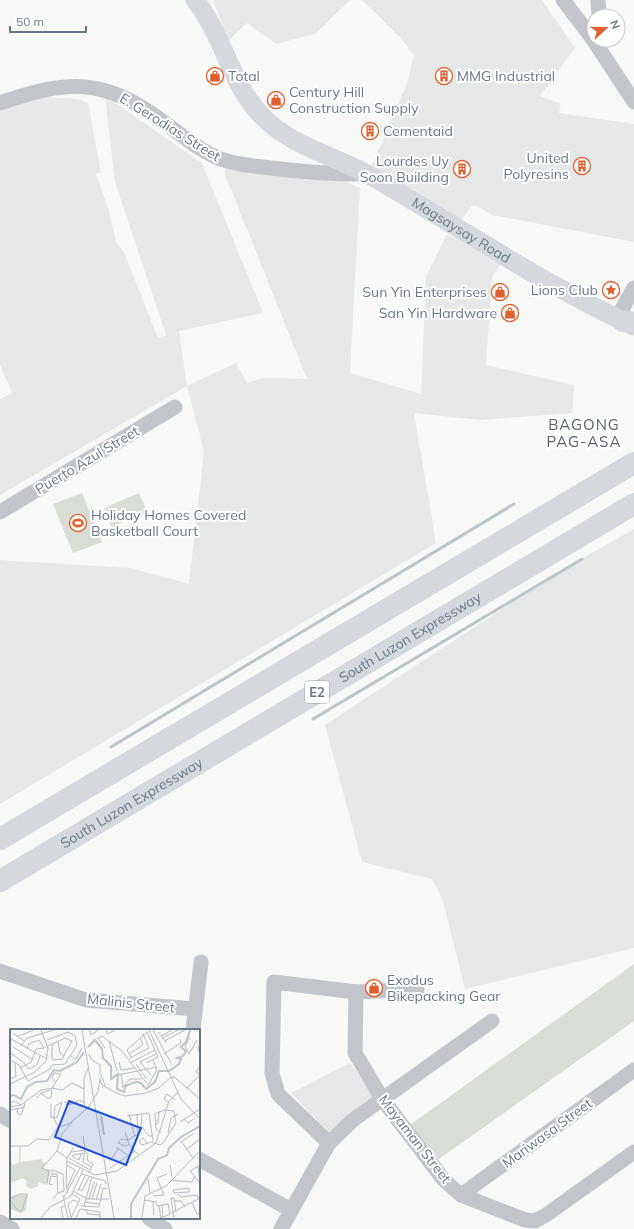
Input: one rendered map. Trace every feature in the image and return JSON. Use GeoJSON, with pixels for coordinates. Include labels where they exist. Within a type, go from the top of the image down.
{"type":"FeatureCollection","features":[{"type":"Feature","properties":{"kind":"highway","name":"E2"},"geometry":{"type":"LineString","coordinates":[[0,839],[634,463]]}},
{"type":"Feature","properties":{"kind":"highway","name":"South Luzon Expressway"},"geometry":{"type":"LineString","coordinates":[[0,880],[634,504]]}},
{"type":"Feature","properties":{"kind":"main road","name":"Magsaysay Road"},"geometry":{"type":"LineString","coordinates":[[195,0],[205,14],[238,81],[260,114],[276,130],[301,145],[335,158],[367,174],[504,256],[627,322]]}},
{"type":"Feature","properties":{"kind":"street"},"geometry":{"type":"LineString","coordinates":[[563,0],[586,28]]}},
{"type":"Feature","properties":{"kind":"street"},"geometry":{"type":"LineString","coordinates":[[600,48],[634,102]]}},
{"type":"Feature","properties":{"kind":"street","name":"E. Gerodias Street"},"geometry":{"type":"LineString","coordinates":[[0,103],[47,88],[79,86],[105,90],[126,98],[143,107],[196,146],[231,163],[306,172],[367,174]]}},
{"type":"Feature","properties":{"kind":"street"},"geometry":{"type":"LineString","coordinates":[[627,322],[634,288]]}},
{"type":"Feature","properties":{"kind":"street","name":"Puerto Azul Street"},"geometry":{"type":"LineString","coordinates":[[0,512],[175,407]]}},
{"type":"Feature","properties":{"kind":"street"},"geometry":{"type":"LineString","coordinates":[[193,1029],[201,962]]}},
{"type":"Feature","properties":{"kind":"street","name":"Malinis Street"},"geometry":{"type":"LineString","coordinates":[[0,971],[86,1000],[195,1009]]}},
{"type":"Feature","properties":{"kind":"street"},"geometry":{"type":"LineString","coordinates":[[329,1143],[278,1094],[272,1073],[274,982],[356,992],[417,989]]}},
{"type":"Feature","properties":{"kind":"street","name":"Mayaman Street"},"geometry":{"type":"LineString","coordinates":[[356,992],[355,1053],[383,1100],[443,1179],[461,1195],[525,1220],[535,1221],[546,1215],[634,1152]]}},
{"type":"Feature","properties":{"kind":"street"},"geometry":{"type":"LineString","coordinates":[[281,1229],[329,1143],[353,1120],[492,1021]]}},
{"type":"Feature","properties":{"kind":"street","name":"Mariwasa Street"},"geometry":{"type":"LineString","coordinates":[[461,1195],[634,1070]]}},
{"type":"Feature","properties":{"kind":"street"},"geometry":{"type":"LineString","coordinates":[[0,1114],[10,1120]]}},
{"type":"Feature","properties":{"kind":"street"},"geometry":{"type":"LineString","coordinates":[[200,1160],[291,1210]]}},
{"type":"Feature","properties":{"kind":"street"},"geometry":{"type":"LineString","coordinates":[[0,1222],[12,1229]]}},
{"type":"Feature","properties":{"kind":"shaded area"},"geometry":{"type":"Polygon","coordinates":[[[213,0],[350,0],[315,34],[276,44],[247,23],[228,41],[213,0]]]}},
{"type":"Feature","properties":{"kind":"shaded area"},"geometry":{"type":"Polygon","coordinates":[[[362,0],[542,0],[575,48],[540,96],[561,104],[559,113],[634,124],[634,242],[492,215],[477,206],[471,206],[461,222],[415,190],[370,170],[407,84],[414,55],[400,37],[362,0]]]}},
{"type":"Feature","properties":{"kind":"shaded area"},"geometry":{"type":"Polygon","coordinates":[[[105,96],[202,163],[263,313],[179,331],[187,386],[0,495],[0,399],[12,393],[0,365],[0,109],[37,97],[78,99],[88,103],[101,172],[96,174],[109,211],[116,242],[124,252],[158,338],[166,335],[115,182],[105,96]]]}},
{"type":"Feature","properties":{"kind":"shaded area"},"geometry":{"type":"Polygon","coordinates":[[[228,166],[342,180],[360,188],[350,373],[421,394],[426,277],[447,234],[500,265],[492,277],[486,365],[574,385],[572,413],[480,420],[414,413],[436,543],[0,804],[0,560],[131,568],[189,584],[204,452],[187,386],[236,363],[247,383],[264,378],[307,379],[224,172],[228,166]]]}},
{"type":"Feature","properties":{"kind":"shaded area","name":"Holiday Homes Covered Basketball Court"},"geometry":{"type":"Polygon","coordinates":[[[82,493],[102,542],[73,553],[53,504],[82,493]]]}},
{"type":"Feature","properties":{"kind":"shaded area"},"geometry":{"type":"Polygon","coordinates":[[[139,493],[147,512],[111,527],[104,508],[139,493]]]}},
{"type":"Feature","properties":{"kind":"shaded area"},"geometry":{"type":"Polygon","coordinates":[[[634,529],[634,948],[465,989],[442,898],[432,879],[362,862],[325,725],[557,573],[634,529]]]}},
{"type":"Feature","properties":{"kind":"shaded area"},"geometry":{"type":"Polygon","coordinates":[[[634,964],[634,1021],[436,1161],[410,1125],[634,964]]]}},
{"type":"Feature","properties":{"kind":"shaded area"},"geometry":{"type":"Polygon","coordinates":[[[350,1063],[375,1098],[329,1132],[291,1093],[350,1063]]]}},
{"type":"Feature","properties":{"kind":"waterway"},"geometry":{"type":"LineString","coordinates":[[111,747],[514,504]]}},
{"type":"Feature","properties":{"kind":"waterway"},"geometry":{"type":"LineString","coordinates":[[313,719],[582,559]]}},
{"type":"Feature","properties":{"kind":"place","name":"Total"},"geometry":{"type":"Point","coordinates":[215,76]}},
{"type":"Feature","properties":{"kind":"place","name":"MMG Industrial"},"geometry":{"type":"Point","coordinates":[444,76]}},
{"type":"Feature","properties":{"kind":"place","name":"Century Hill Construction Supply"},"geometry":{"type":"Point","coordinates":[276,100]}},
{"type":"Feature","properties":{"kind":"place","name":"Cementaid"},"geometry":{"type":"Point","coordinates":[370,131]}},
{"type":"Feature","properties":{"kind":"place","name":"United Polyresins"},"geometry":{"type":"Point","coordinates":[582,166]}},
{"type":"Feature","properties":{"kind":"place","name":"Lourdes Uy Soon Building"},"geometry":{"type":"Point","coordinates":[462,169]}},
{"type":"Feature","properties":{"kind":"place","name":"Lions Club"},"geometry":{"type":"Point","coordinates":[611,290]}},
{"type":"Feature","properties":{"kind":"place","name":"Sun Yin Enterprises"},"geometry":{"type":"Point","coordinates":[500,292]}},
{"type":"Feature","properties":{"kind":"place","name":"San Yin Hardware"},"geometry":{"type":"Point","coordinates":[510,313]}},
{"type":"Feature","properties":{"kind":"place","name":"Holiday Homes Covered Basketball Court"},"geometry":{"type":"Point","coordinates":[78,523]}},
{"type":"Feature","properties":{"kind":"place","name":"Exodus Bikepacking Gear"},"geometry":{"type":"Point","coordinates":[374,988]}},
{"type":"Feature","properties":{"kind":"district","name":"BAGONG PAG-ASA"},"geometry":{"type":"Point","coordinates":[584,434]}}]}
